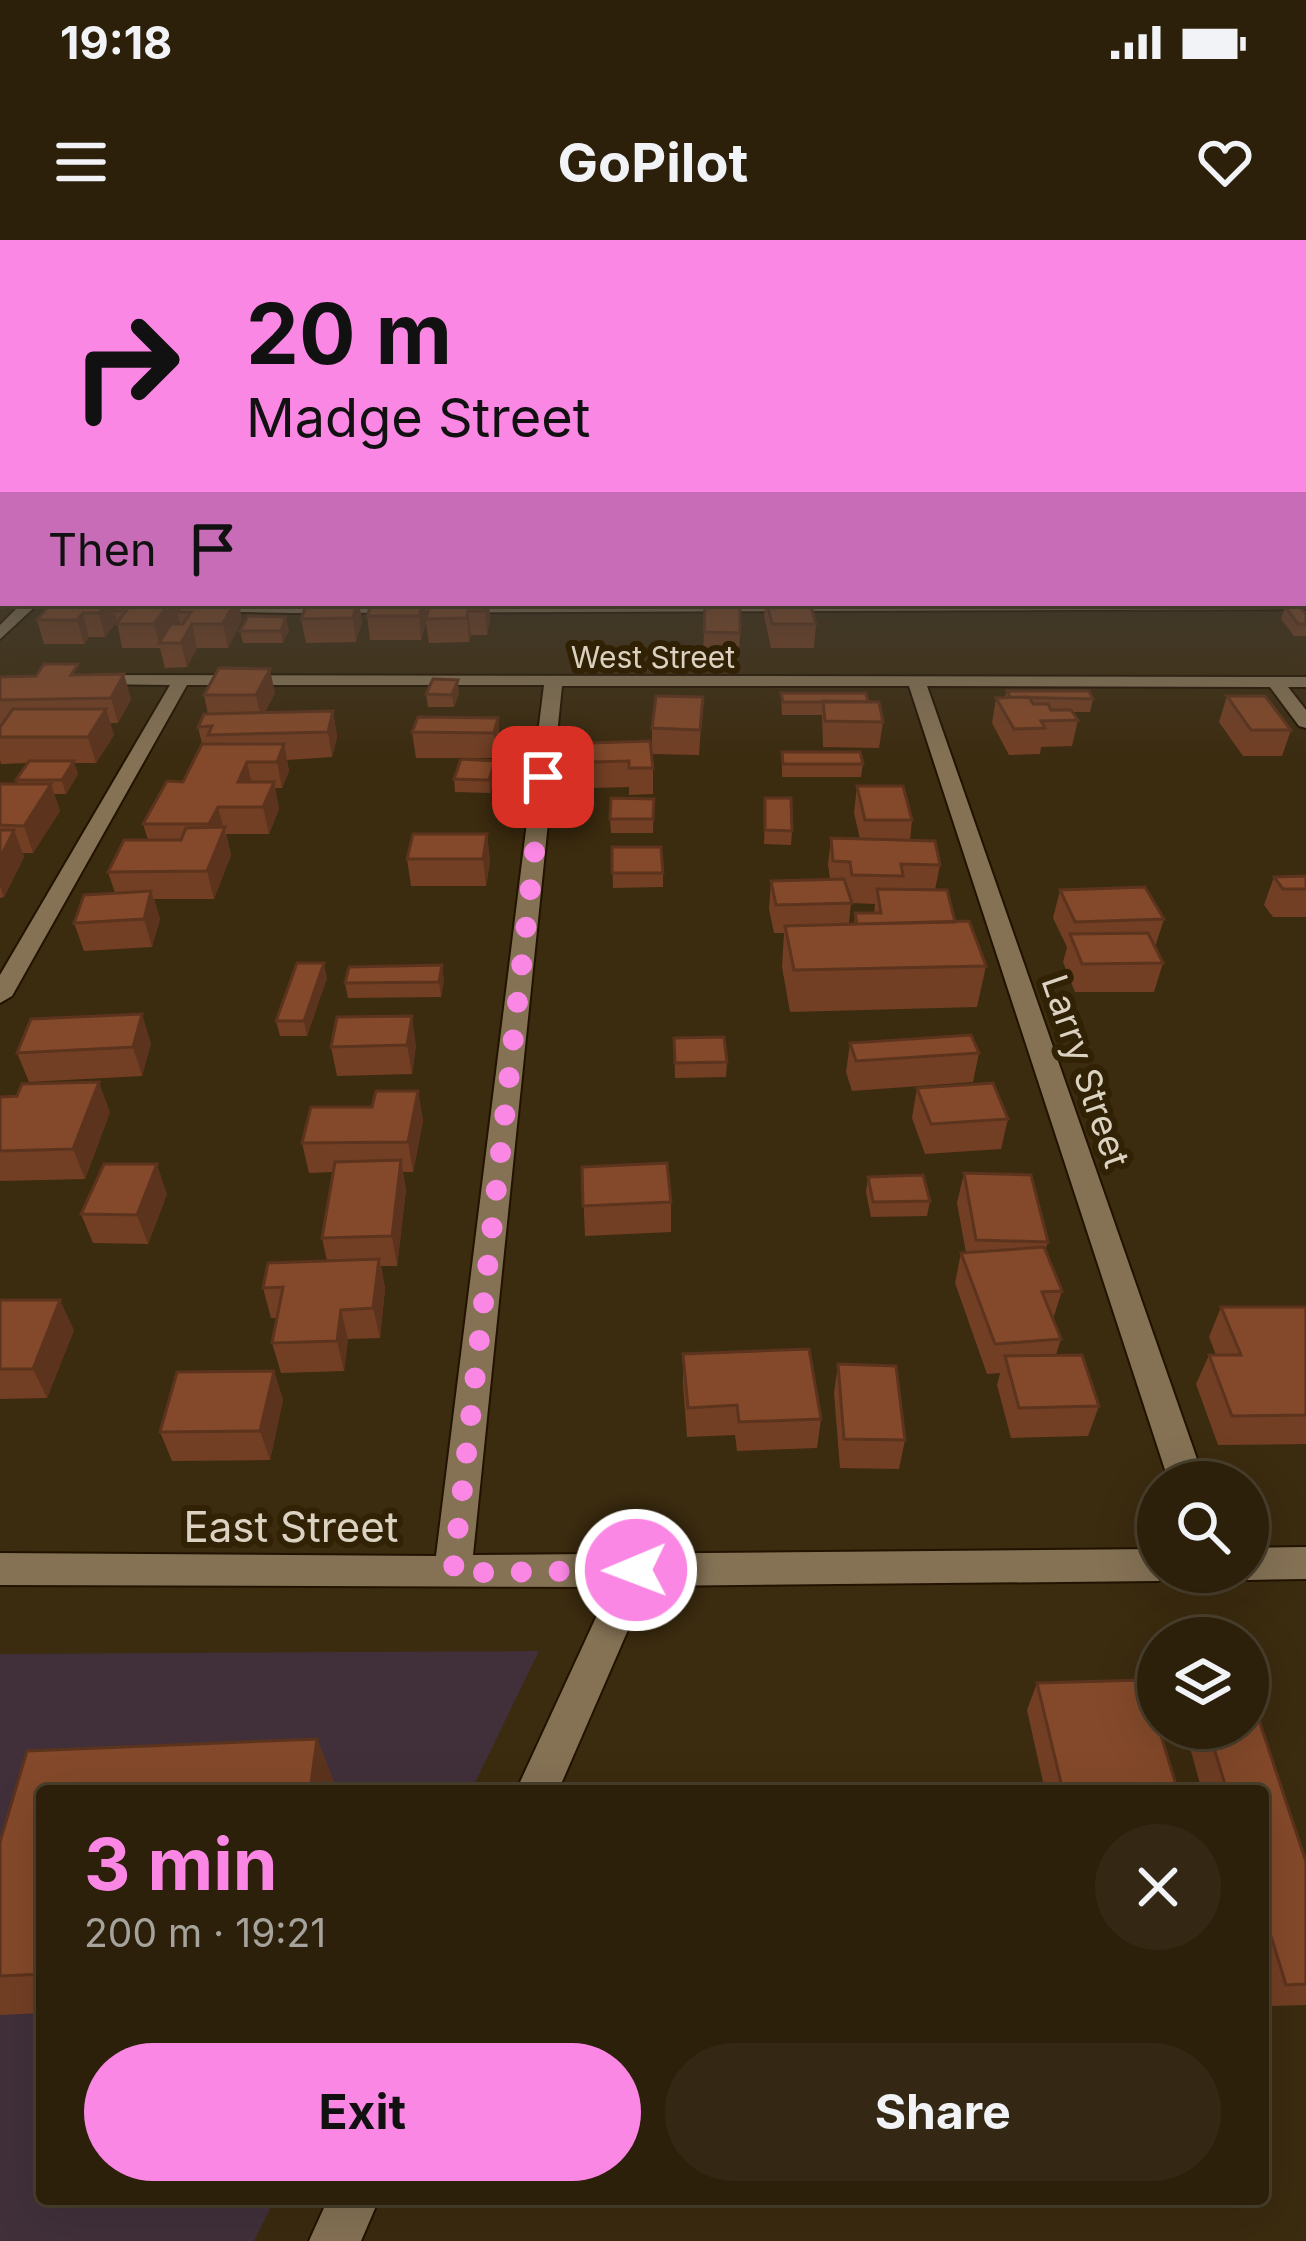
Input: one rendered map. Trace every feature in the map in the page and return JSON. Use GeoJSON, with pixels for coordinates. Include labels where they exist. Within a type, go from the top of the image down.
{"type":"FeatureCollection","features":[{"type":"Feature","properties":{"kind":"street"},"geometry":{"type":"LineString","coordinates":[[0,634],[28,606]]}},
{"type":"Feature","properties":{"kind":"street","name":"West Street"},"geometry":{"type":"LineString","coordinates":[[68,679],[1306,682]]}},
{"type":"Feature","properties":{"kind":"street"},"geometry":{"type":"LineString","coordinates":[[0,996],[180,682]]}},
{"type":"Feature","properties":{"kind":"street"},"geometry":{"type":"LineString","coordinates":[[1275,682],[1306,722]]}},
{"type":"Feature","properties":{"kind":"street"},"geometry":{"type":"LineString","coordinates":[[453,1573],[553,683]]}},
{"type":"Feature","properties":{"kind":"street","name":"Larry Street"},"geometry":{"type":"LineString","coordinates":[[917,684],[1180,1461]]}},
{"type":"Feature","properties":{"kind":"street"},"geometry":{"type":"LineString","coordinates":[[1269,1564],[1306,1563]]}},
{"type":"Feature","properties":{"kind":"street","name":"East Street"},"geometry":{"type":"LineString","coordinates":[[0,1569],[453,1573],[1137,1565]]}},
{"type":"Feature","properties":{"kind":"street"},"geometry":{"type":"LineString","coordinates":[[540,1785],[636,1570]]}},
{"type":"Feature","properties":{"kind":"street"},"geometry":{"type":"LineString","coordinates":[[335,2241],[351,2205]]}},
{"type":"Feature","properties":{"kind":"shaded area"},"geometry":{"type":"Polygon","coordinates":[[[539,1651],[474,1785],[36,1785],[36,2205],[272,2205],[254,2241],[0,2241],[0,1654],[539,1651]]]}},
{"type":"Feature","properties":{"kind":"building"},"geometry":{"type":"Polygon","coordinates":[[[49,606],[104,606],[99,613],[83,613],[77,620],[37,620],[49,606]]]}},
{"type":"Feature","properties":{"kind":"building"},"geometry":{"type":"Polygon","coordinates":[[[118,606],[167,606],[154,624],[116,624],[126,611],[114,611],[118,606]]]}},
{"type":"Feature","properties":{"kind":"building"},"geometry":{"type":"Polygon","coordinates":[[[181,606],[232,606],[223,624],[192,624],[181,643],[159,643],[171,624],[183,624],[191,612],[177,612],[181,606]]]}},
{"type":"Feature","properties":{"kind":"building"},"geometry":{"type":"Polygon","coordinates":[[[306,606],[356,606],[353,618],[301,619],[306,606]]]}},
{"type":"Feature","properties":{"kind":"building"},"geometry":{"type":"Polygon","coordinates":[[[371,606],[422,606],[419,616],[367,616],[371,606]]]}},
{"type":"Feature","properties":{"kind":"building"},"geometry":{"type":"Polygon","coordinates":[[[429,606],[486,606],[485,611],[468,611],[467,618],[426,619],[429,606]]]}},
{"type":"Feature","properties":{"kind":"building"},"geometry":{"type":"Polygon","coordinates":[[[705,606],[740,606],[740,633],[704,632],[705,606]]]}},
{"type":"Feature","properties":{"kind":"building"},"geometry":{"type":"Polygon","coordinates":[[[768,606],[811,606],[816,624],[772,624],[768,606]]]}},
{"type":"Feature","properties":{"kind":"building"},"geometry":{"type":"Polygon","coordinates":[[[1285,607],[1300,607],[1306,624],[1298,624],[1285,607]]]}},
{"type":"Feature","properties":{"kind":"building"},"geometry":{"type":"Polygon","coordinates":[[[248,616],[286,617],[281,631],[240,631],[248,616]]]}},
{"type":"Feature","properties":{"kind":"building"},"geometry":{"type":"Polygon","coordinates":[[[44,664],[78,664],[71,675],[124,674],[111,698],[0,700],[0,677],[36,676],[44,664]]]}},
{"type":"Feature","properties":{"kind":"building"},"geometry":{"type":"Polygon","coordinates":[[[219,668],[270,669],[256,695],[204,695],[219,668]]]}},
{"type":"Feature","properties":{"kind":"building"},"geometry":{"type":"Polygon","coordinates":[[[433,679],[458,680],[452,695],[426,694],[433,679]]]}},
{"type":"Feature","properties":{"kind":"building"},"geometry":{"type":"Polygon","coordinates":[[[1007,691],[1089,691],[1093,699],[1010,697],[1007,691]]]}},
{"type":"Feature","properties":{"kind":"building"},"geometry":{"type":"Polygon","coordinates":[[[781,693],[866,693],[868,702],[783,702],[781,693]]]}},
{"type":"Feature","properties":{"kind":"building"},"geometry":{"type":"Polygon","coordinates":[[[656,696],[703,697],[700,730],[652,728],[656,696]]]}},
{"type":"Feature","properties":{"kind":"building"},"geometry":{"type":"Polygon","coordinates":[[[1227,696],[1265,696],[1291,730],[1251,730],[1227,696]]]}},
{"type":"Feature","properties":{"kind":"building"},"geometry":{"type":"Polygon","coordinates":[[[1029,697],[1033,704],[1048,704],[1051,710],[1071,710],[1078,720],[1041,721],[1045,728],[1014,729],[996,698],[1029,697]]]}},
{"type":"Feature","properties":{"kind":"building"},"geometry":{"type":"Polygon","coordinates":[[[823,701],[879,702],[883,722],[825,721],[823,701]]]}},
{"type":"Feature","properties":{"kind":"building"},"geometry":{"type":"Polygon","coordinates":[[[13,709],[106,709],[88,737],[0,737],[0,727],[13,709]]]}},
{"type":"Feature","properties":{"kind":"building"},"geometry":{"type":"Polygon","coordinates":[[[333,711],[328,732],[208,735],[212,726],[198,727],[204,714],[333,711]]]}},
{"type":"Feature","properties":{"kind":"building"},"geometry":{"type":"Polygon","coordinates":[[[418,717],[498,718],[494,733],[412,732],[418,717]]]}},
{"type":"Feature","properties":{"kind":"building"},"geometry":{"type":"Polygon","coordinates":[[[650,741],[653,768],[629,768],[629,761],[592,762],[591,743],[650,741]]]}},
{"type":"Feature","properties":{"kind":"building"},"geometry":{"type":"Polygon","coordinates":[[[202,744],[284,744],[277,762],[247,762],[238,782],[274,782],[263,807],[218,807],[209,824],[143,824],[167,781],[183,782],[202,744]]]}},
{"type":"Feature","properties":{"kind":"building"},"geometry":{"type":"Polygon","coordinates":[[[782,752],[860,752],[863,764],[783,764],[782,752]]]}},
{"type":"Feature","properties":{"kind":"building"},"geometry":{"type":"Polygon","coordinates":[[[461,759],[495,761],[489,780],[454,779],[461,759]]]}},
{"type":"Feature","properties":{"kind":"building"},"geometry":{"type":"Polygon","coordinates":[[[29,761],[74,761],[62,780],[16,780],[29,761]]]}},
{"type":"Feature","properties":{"kind":"building"},"geometry":{"type":"Polygon","coordinates":[[[0,784],[51,784],[24,826],[0,825],[0,784]]]}},
{"type":"Feature","properties":{"kind":"building"},"geometry":{"type":"Polygon","coordinates":[[[857,786],[903,786],[912,820],[865,820],[857,786]]]}},
{"type":"Feature","properties":{"kind":"building"},"geometry":{"type":"Polygon","coordinates":[[[611,798],[654,799],[653,819],[610,819],[611,798]]]}},
{"type":"Feature","properties":{"kind":"building"},"geometry":{"type":"Polygon","coordinates":[[[765,798],[791,798],[792,831],[765,830],[765,798]]]}},
{"type":"Feature","properties":{"kind":"building"},"geometry":{"type":"Polygon","coordinates":[[[225,827],[207,871],[108,872],[124,840],[181,840],[186,828],[225,827]]]}},
{"type":"Feature","properties":{"kind":"building"},"geometry":{"type":"Polygon","coordinates":[[[0,830],[14,830],[0,858],[0,830]]]}},
{"type":"Feature","properties":{"kind":"building"},"geometry":{"type":"Polygon","coordinates":[[[413,834],[487,834],[483,859],[407,859],[413,834]]]}},
{"type":"Feature","properties":{"kind":"building"},"geometry":{"type":"Polygon","coordinates":[[[831,838],[935,841],[940,865],[901,864],[903,876],[852,875],[850,862],[833,861],[831,838]]]}},
{"type":"Feature","properties":{"kind":"building"},"geometry":{"type":"Polygon","coordinates":[[[612,847],[661,847],[663,873],[612,873],[612,847]]]}},
{"type":"Feature","properties":{"kind":"building"},"geometry":{"type":"Polygon","coordinates":[[[1306,876],[1306,889],[1283,889],[1274,877],[1306,876]]]}},
{"type":"Feature","properties":{"kind":"building"},"geometry":{"type":"Polygon","coordinates":[[[844,879],[852,903],[776,905],[771,881],[844,879]]]}},
{"type":"Feature","properties":{"kind":"building"},"geometry":{"type":"Polygon","coordinates":[[[1145,887],[1164,919],[1075,922],[1060,890],[1145,887]]]}},
{"type":"Feature","properties":{"kind":"building"},"geometry":{"type":"Polygon","coordinates":[[[877,889],[947,890],[955,922],[857,924],[855,913],[881,913],[877,889]]]}},
{"type":"Feature","properties":{"kind":"building"},"geometry":{"type":"Polygon","coordinates":[[[151,891],[144,919],[74,923],[84,895],[151,891]]]}},
{"type":"Feature","properties":{"kind":"building"},"geometry":{"type":"Polygon","coordinates":[[[969,921],[986,966],[794,970],[785,926],[969,921]]]}},
{"type":"Feature","properties":{"kind":"building"},"geometry":{"type":"Polygon","coordinates":[[[1148,933],[1163,963],[1082,964],[1070,934],[1148,933]]]}},
{"type":"Feature","properties":{"kind":"building"},"geometry":{"type":"Polygon","coordinates":[[[297,963],[324,963],[304,1021],[276,1021],[297,963]]]}},
{"type":"Feature","properties":{"kind":"building"},"geometry":{"type":"Polygon","coordinates":[[[442,965],[439,982],[345,983],[349,967],[442,965]]]}},
{"type":"Feature","properties":{"kind":"building"},"geometry":{"type":"Polygon","coordinates":[[[142,1014],[133,1047],[17,1053],[31,1019],[142,1014]]]}},
{"type":"Feature","properties":{"kind":"building"},"geometry":{"type":"Polygon","coordinates":[[[412,1016],[407,1045],[331,1047],[337,1017],[412,1016]]]}},
{"type":"Feature","properties":{"kind":"building"},"geometry":{"type":"Polygon","coordinates":[[[971,1035],[979,1053],[856,1061],[850,1043],[971,1035]]]}},
{"type":"Feature","properties":{"kind":"building"},"geometry":{"type":"Polygon","coordinates":[[[724,1037],[727,1062],[675,1063],[674,1038],[724,1037]]]}},
{"type":"Feature","properties":{"kind":"building"},"geometry":{"type":"Polygon","coordinates":[[[99,1082],[73,1149],[0,1151],[0,1097],[17,1096],[22,1084],[99,1082]]]}},
{"type":"Feature","properties":{"kind":"building"},"geometry":{"type":"Polygon","coordinates":[[[993,1083],[1008,1119],[931,1124],[917,1088],[993,1083]]]}},
{"type":"Feature","properties":{"kind":"building"},"geometry":{"type":"Polygon","coordinates":[[[376,1091],[418,1091],[408,1142],[302,1143],[311,1107],[372,1107],[376,1091]]]}},
{"type":"Feature","properties":{"kind":"building"},"geometry":{"type":"Polygon","coordinates":[[[401,1160],[392,1236],[322,1238],[335,1162],[401,1160]]]}},
{"type":"Feature","properties":{"kind":"building"},"geometry":{"type":"Polygon","coordinates":[[[667,1163],[671,1202],[583,1206],[582,1167],[667,1163]]]}},
{"type":"Feature","properties":{"kind":"building"},"geometry":{"type":"Polygon","coordinates":[[[104,1164],[157,1164],[137,1215],[81,1214],[104,1164]]]}},
{"type":"Feature","properties":{"kind":"building"},"geometry":{"type":"Polygon","coordinates":[[[964,1173],[1031,1175],[1048,1242],[976,1240],[964,1173]]]}},
{"type":"Feature","properties":{"kind":"building"},"geometry":{"type":"Polygon","coordinates":[[[923,1175],[930,1201],[873,1202],[868,1177],[923,1175]]]}},
{"type":"Feature","properties":{"kind":"building"},"geometry":{"type":"Polygon","coordinates":[[[1044,1247],[1062,1291],[1042,1292],[1061,1339],[995,1344],[961,1253],[1044,1247]]]}},
{"type":"Feature","properties":{"kind":"building"},"geometry":{"type":"Polygon","coordinates":[[[379,1259],[373,1308],[341,1310],[337,1341],[272,1343],[283,1287],[263,1288],[268,1263],[379,1259]]]}},
{"type":"Feature","properties":{"kind":"building"},"geometry":{"type":"Polygon","coordinates":[[[0,1300],[60,1300],[33,1369],[0,1369],[0,1300]]]}},
{"type":"Feature","properties":{"kind":"building"},"geometry":{"type":"Polygon","coordinates":[[[1221,1307],[1306,1307],[1306,1415],[1232,1416],[1209,1355],[1241,1355],[1221,1307]]]}},
{"type":"Feature","properties":{"kind":"building"},"geometry":{"type":"Polygon","coordinates":[[[809,1349],[821,1419],[739,1422],[737,1405],[688,1408],[683,1354],[809,1349]]]}},
{"type":"Feature","properties":{"kind":"building"},"geometry":{"type":"Polygon","coordinates":[[[1082,1355],[1099,1406],[1019,1408],[1005,1356],[1082,1355]]]}},
{"type":"Feature","properties":{"kind":"building"},"geometry":{"type":"Polygon","coordinates":[[[838,1364],[896,1366],[905,1440],[844,1439],[838,1364]]]}},
{"type":"Feature","properties":{"kind":"building"},"geometry":{"type":"Polygon","coordinates":[[[274,1371],[260,1431],[160,1432],[177,1372],[274,1371]]]}},
{"type":"Feature","properties":{"kind":"building"},"geometry":{"type":"Polygon","coordinates":[[[1137,1680],[1137,1749],[1165,1749],[1176,1785],[1062,1785],[1037,1683],[1137,1680]]]}},
{"type":"Feature","properties":{"kind":"building"},"geometry":{"type":"Polygon","coordinates":[[[317,1739],[311,1785],[36,1785],[36,1974],[0,1976],[0,1842],[27,1751],[317,1739]]]}},
{"type":"Feature","properties":{"kind":"building"},"geometry":{"type":"Polygon","coordinates":[[[1214,1749],[1269,1749],[1306,1862],[1306,1984],[1286,1985],[1269,1930],[1269,1785],[1225,1785],[1214,1749]]]}},
{"type":"Feature","properties":{"kind":"route"},"geometry":{"type":"LineString","coordinates":[[543,777],[453,1573],[636,1570]]}}]}
